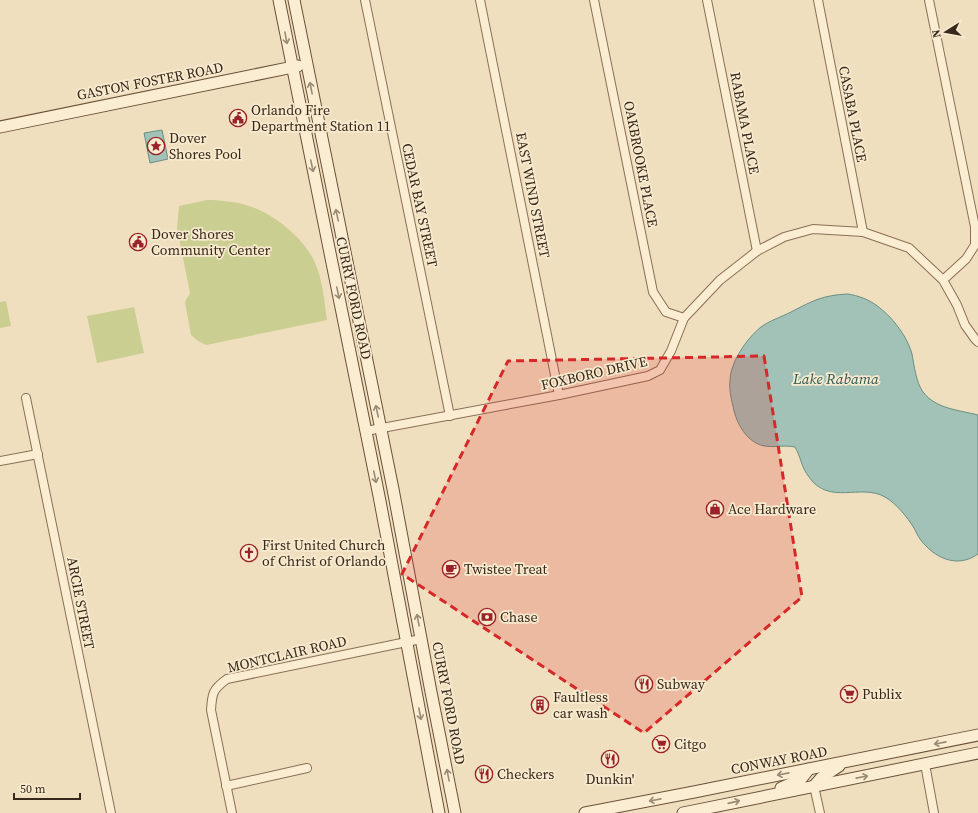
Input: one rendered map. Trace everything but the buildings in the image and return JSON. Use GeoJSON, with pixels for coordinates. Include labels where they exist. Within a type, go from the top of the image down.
{"type":"FeatureCollection","features":[{"type":"Feature","properties":{"kind":"main road","name":"CURRY FORD ROAD"},"geometry":{"type":"LineString","coordinates":[[279,0],[366,431],[439,813]]}},
{"type":"Feature","properties":{"kind":"main road","name":"CURRY FORD ROAD"},"geometry":{"type":"LineString","coordinates":[[294,0],[381,428],[456,813]]}},
{"type":"Feature","properties":{"kind":"main road","name":"GASTON FOSTER ROAD"},"geometry":{"type":"LineString","coordinates":[[0,127],[306,65]]}},
{"type":"Feature","properties":{"kind":"main road","name":"CONWAY ROAD"},"geometry":{"type":"LineString","coordinates":[[585,813],[978,735]]}},
{"type":"Feature","properties":{"kind":"main road"},"geometry":{"type":"LineString","coordinates":[[682,813],[704,811],[754,798],[978,753]]}},
{"type":"Feature","properties":{"kind":"main road"},"geometry":{"type":"LineString","coordinates":[[814,786],[821,778],[848,761]]}},
{"type":"Feature","properties":{"kind":"main road"},"geometry":{"type":"LineString","coordinates":[[754,798],[792,784],[800,779],[809,769]]}},
{"type":"Feature","properties":{"kind":"street","name":"CEDAR BAY STREET"},"geometry":{"type":"LineString","coordinates":[[365,0],[450,416]]}},
{"type":"Feature","properties":{"kind":"street","name":"EAST WIND STREET"},"geometry":{"type":"LineString","coordinates":[[480,0],[560,395]]}},
{"type":"Feature","properties":{"kind":"street","name":"OAKBROOKE PLACE"},"geometry":{"type":"LineString","coordinates":[[594,0],[654,292],[666,312],[684,318]]}},
{"type":"Feature","properties":{"kind":"street","name":"RABAMA PLACE"},"geometry":{"type":"LineString","coordinates":[[707,0],[757,251]]}},
{"type":"Feature","properties":{"kind":"street","name":"CASABA PLACE"},"geometry":{"type":"LineString","coordinates":[[818,0],[863,232]]}},
{"type":"Feature","properties":{"kind":"street"},"geometry":{"type":"LineString","coordinates":[[929,0],[975,227],[976,245],[966,259],[943,280]]}},
{"type":"Feature","properties":{"kind":"street","name":"FOXBORO DRIVE"},"geometry":{"type":"LineString","coordinates":[[366,431],[560,395],[648,376],[660,370],[671,351],[684,318],[720,280],[757,251],[784,237],[813,230],[863,232],[909,248],[943,280],[957,305],[965,325],[978,342]]}},
{"type":"Feature","properties":{"kind":"street","name":"ARCIE STREET"},"geometry":{"type":"LineString","coordinates":[[26,398],[111,813]]}},
{"type":"Feature","properties":{"kind":"street"},"geometry":{"type":"LineString","coordinates":[[370,452],[385,449]]}},
{"type":"Feature","properties":{"kind":"street"},"geometry":{"type":"LineString","coordinates":[[0,461],[38,454]]}},
{"type":"Feature","properties":{"kind":"street"},"geometry":{"type":"LineString","coordinates":[[399,601],[414,599]]}},
{"type":"Feature","properties":{"kind":"street","name":"MONTCLAIR ROAD"},"geometry":{"type":"LineString","coordinates":[[232,813],[211,710],[212,695],[217,686],[227,679],[421,639]]}},
{"type":"Feature","properties":{"kind":"street"},"geometry":{"type":"LineString","coordinates":[[925,764],[934,813]]}},
{"type":"Feature","properties":{"kind":"street"},"geometry":{"type":"LineString","coordinates":[[226,786],[307,768]]}},
{"type":"Feature","properties":{"kind":"street"},"geometry":{"type":"LineString","coordinates":[[814,786],[820,813]]}},
{"type":"Feature","properties":{"kind":"highlighted area"},"geometry":{"type":"Polygon","coordinates":[[[764,356],[802,597],[644,733],[402,574],[508,361],[764,356]]]}},
{"type":"Feature","properties":{"kind":"green space"},"geometry":{"type":"Polygon","coordinates":[[[207,200],[218,200],[252,207],[280,222],[297,237],[311,254],[318,270],[323,291],[327,320],[206,345],[191,335],[185,302],[190,293],[177,228],[179,206],[207,200]]]}},
{"type":"Feature","properties":{"kind":"green space"},"geometry":{"type":"Polygon","coordinates":[[[6,301],[11,326],[0,328],[0,302],[6,301]]]}},
{"type":"Feature","properties":{"kind":"green space"},"geometry":{"type":"Polygon","coordinates":[[[134,307],[144,353],[97,363],[87,316],[134,307]]]}},
{"type":"Feature","properties":{"kind":"water","name":"Dover Shores Pool"},"geometry":{"type":"Polygon","coordinates":[[[162,130],[168,159],[150,163],[144,133],[162,130]]]}},
{"type":"Feature","properties":{"kind":"water","name":"Lake Rabama"},"geometry":{"type":"Polygon","coordinates":[[[848,294],[871,302],[886,313],[893,321],[905,337],[912,354],[919,383],[923,392],[928,398],[948,408],[978,415],[978,554],[970,558],[962,561],[954,561],[939,556],[932,551],[920,539],[901,511],[894,503],[885,497],[876,493],[836,492],[817,486],[806,473],[795,447],[770,447],[756,443],[747,436],[738,422],[730,394],[731,374],[740,352],[755,332],[771,321],[812,302],[825,297],[848,294]]]}},
{"type":"Feature","properties":{"kind":"place","name":"Orlando Fire Department Station 11"},"geometry":{"type":"Point","coordinates":[238,118]}},
{"type":"Feature","properties":{"kind":"place","name":"Dover Shores Pool"},"geometry":{"type":"Point","coordinates":[156,146]}},
{"type":"Feature","properties":{"kind":"place","name":"Dover Shores Community Center"},"geometry":{"type":"Point","coordinates":[138,242]}},
{"type":"Feature","properties":{"kind":"place","name":"Ace Hardware"},"geometry":{"type":"Point","coordinates":[715,509]}},
{"type":"Feature","properties":{"kind":"place","name":"First United Church of Christ of Orlando"},"geometry":{"type":"Point","coordinates":[249,553]}},
{"type":"Feature","properties":{"kind":"place","name":"Twistee Treat"},"geometry":{"type":"Point","coordinates":[451,569]}},
{"type":"Feature","properties":{"kind":"place","name":"Chase"},"geometry":{"type":"Point","coordinates":[487,617]}},
{"type":"Feature","properties":{"kind":"place","name":"Subway"},"geometry":{"type":"Point","coordinates":[644,684]}},
{"type":"Feature","properties":{"kind":"place","name":"Publix"},"geometry":{"type":"Point","coordinates":[849,694]}},
{"type":"Feature","properties":{"kind":"place","name":"Faultless car wash"},"geometry":{"type":"Point","coordinates":[540,705]}},
{"type":"Feature","properties":{"kind":"place","name":"Citgo"},"geometry":{"type":"Point","coordinates":[661,744]}},
{"type":"Feature","properties":{"kind":"place","name":"Dunkin'"},"geometry":{"type":"Point","coordinates":[610,759]}},
{"type":"Feature","properties":{"kind":"place","name":"Checkers"},"geometry":{"type":"Point","coordinates":[484,774]}}]}
